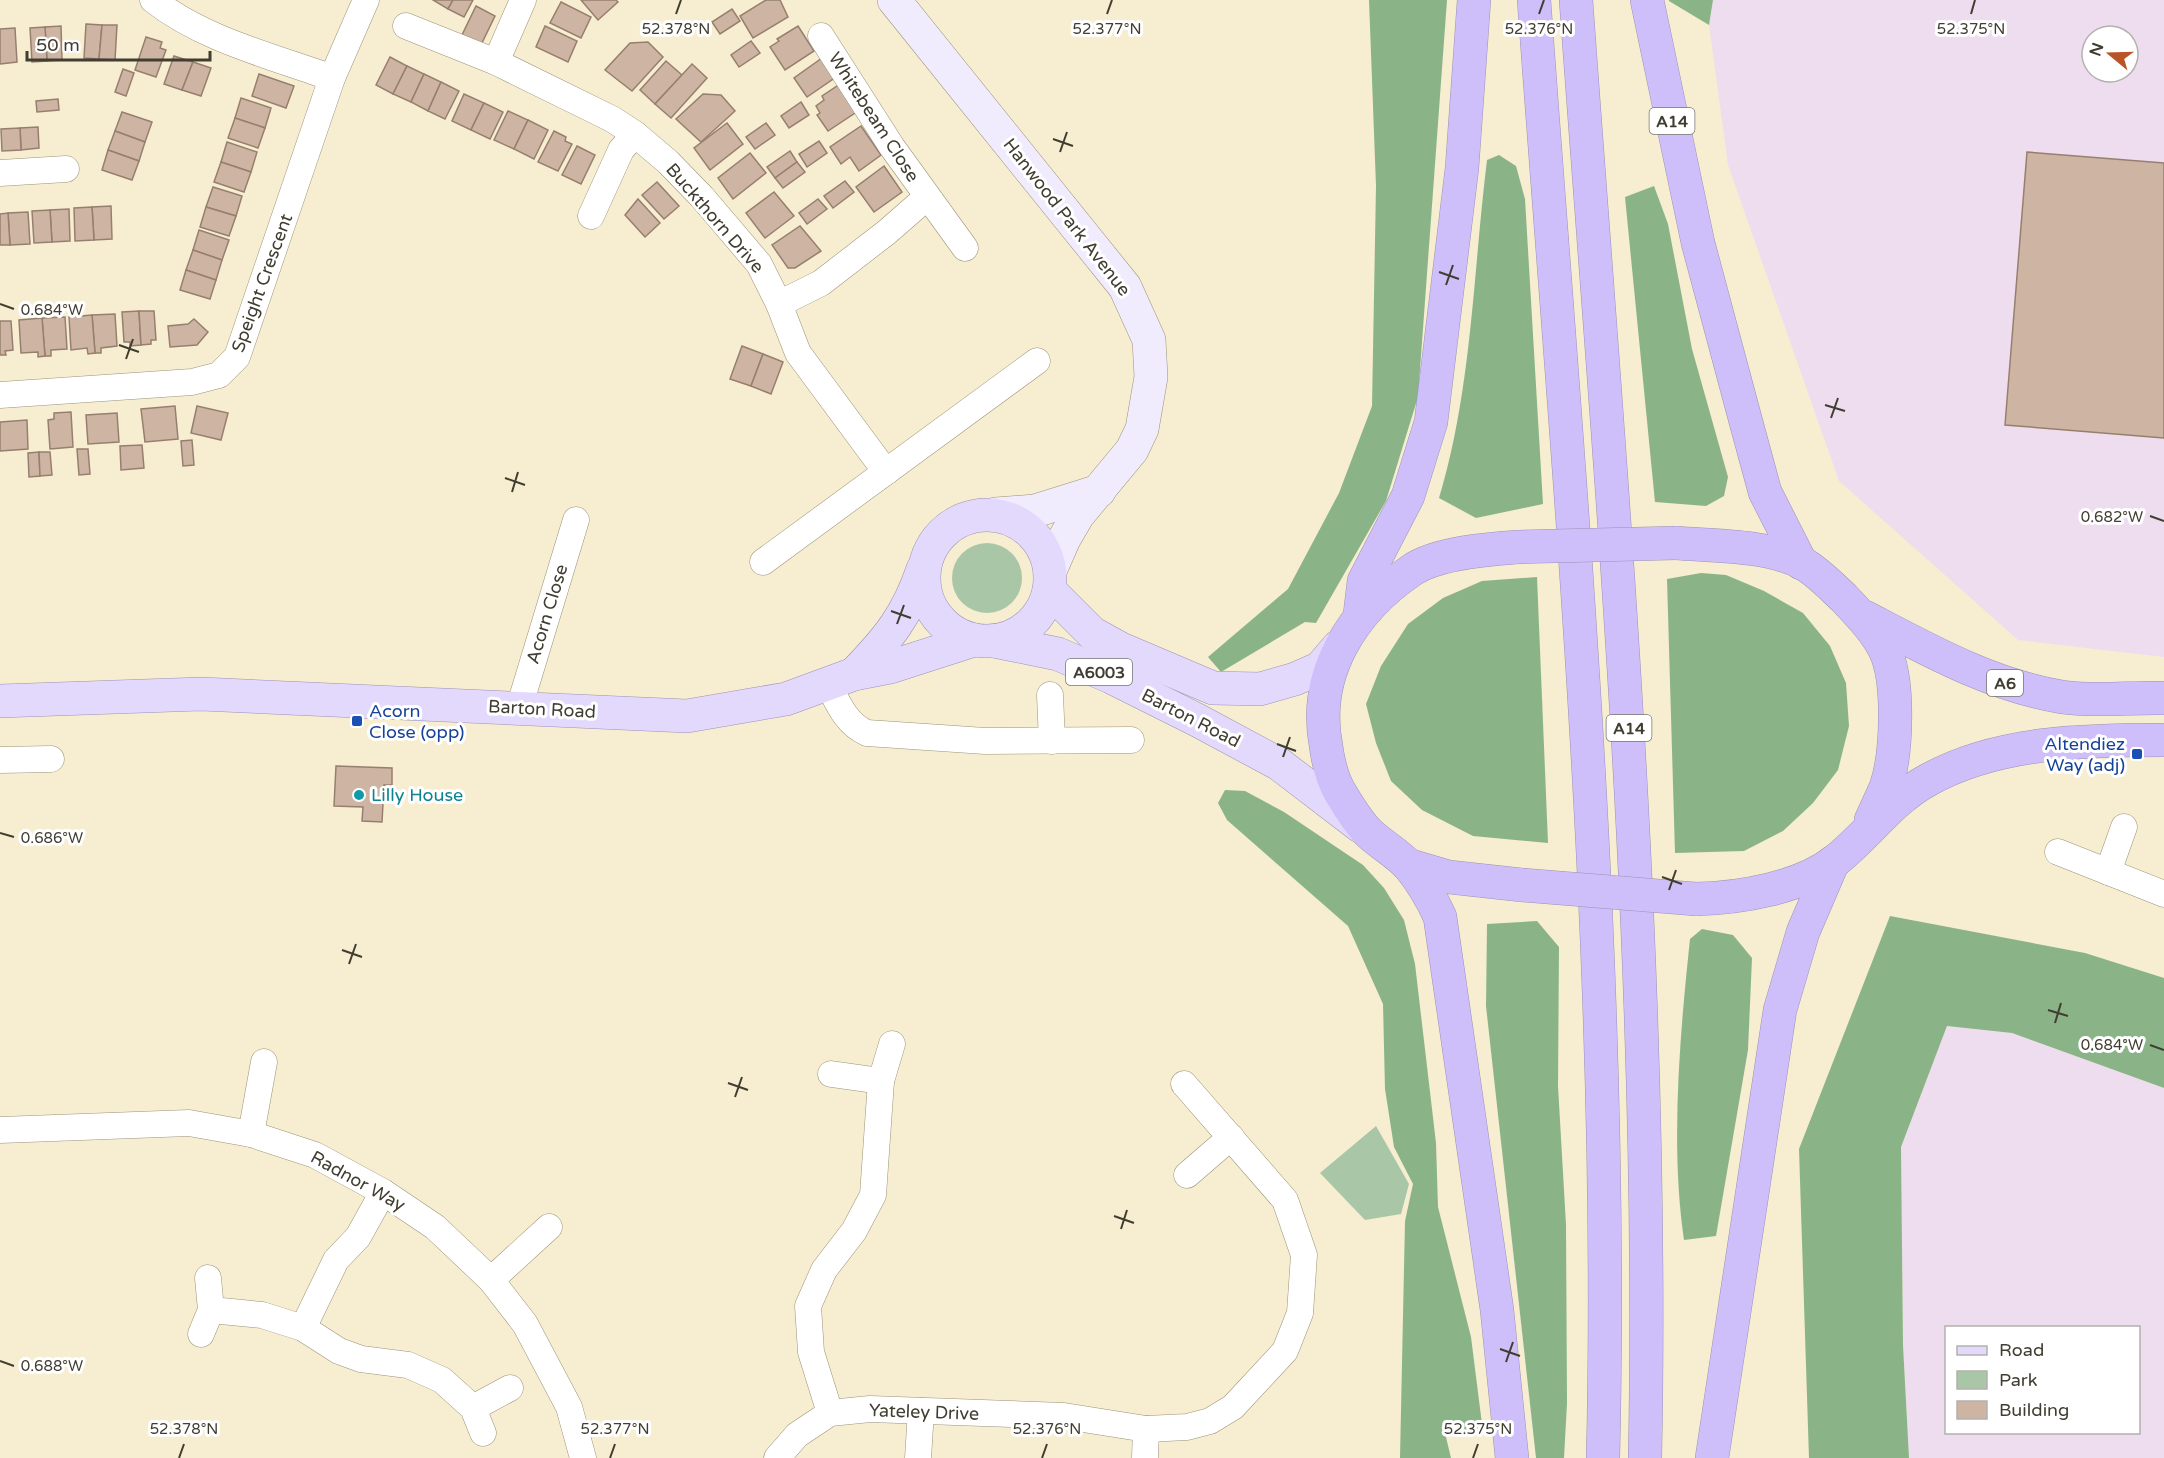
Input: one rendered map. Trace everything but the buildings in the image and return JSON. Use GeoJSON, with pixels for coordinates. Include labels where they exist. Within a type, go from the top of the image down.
{"type":"FeatureCollection","features":[{"type":"Feature","properties":{"kind":"highway"},"geometry":{"type":"LineString","coordinates":[[1360,614],[1364,581],[1408,496],[1431,422],[1462,168],[1474,0]]}},
{"type":"Feature","properties":{"kind":"highway","name":"A14"},"geometry":{"type":"LineString","coordinates":[[1534,0],[1584,688],[1599,978],[1605,1338],[1603,1458]]}},
{"type":"Feature","properties":{"kind":"highway","name":"A14"},"geometry":{"type":"LineString","coordinates":[[1576,0],[1627,696],[1642,1000],[1648,1309],[1645,1458]]}},
{"type":"Feature","properties":{"kind":"highway","name":"A14"},"geometry":{"type":"LineString","coordinates":[[1647,0],[1698,243],[1765,492],[1802,563]]}},
{"type":"Feature","properties":{"kind":"highway"},"geometry":{"type":"LineString","coordinates":[[1512,1458],[1497,1310],[1443,932],[1432,900],[1408,865],[1368,833],[1340,792],[1328,756],[1321,722],[1325,684],[1338,647],[1360,614],[1413,568],[1468,550],[1676,543],[1767,553],[1802,563],[1828,583],[1860,614],[1884,649],[1892,680],[1896,715],[1893,751],[1886,786],[1865,833]]}},
{"type":"Feature","properties":{"kind":"highway","name":"A6"},"geometry":{"type":"LineString","coordinates":[[1860,614],[1936,655],[1995,681],[2064,697],[2164,698]]}},
{"type":"Feature","properties":{"kind":"highway"},"geometry":{"type":"LineString","coordinates":[[1408,865],[1449,877],[1522,885],[1696,899],[1734,898],[1785,886],[1833,862],[1903,795],[1948,770],[2032,746],[2164,740]]}},
{"type":"Feature","properties":{"kind":"highway"},"geometry":{"type":"LineString","coordinates":[[1713,1458],[1780,1010],[1803,932],[1833,862]]}},
{"type":"Feature","properties":{"kind":"main road"},"geometry":{"type":"LineString","coordinates":[[996,514],[1017,521],[1034,535],[1045,552],[1050,581],[1042,609],[1030,625],[1013,636],[984,640],[955,633],[940,620],[928,601],[924,580],[927,558],[937,538],[954,524],[974,515],[996,514]]}},
{"type":"Feature","properties":{"kind":"main road","name":"Barton Road"},"geometry":{"type":"LineString","coordinates":[[841,679],[900,622],[912,601],[927,558]]}},
{"type":"Feature","properties":{"kind":"main road","name":"Barton Road"},"geometry":{"type":"LineString","coordinates":[[1050,581],[1092,633],[1121,649],[1213,688],[1260,689],[1295,680],[1320,668],[1338,647]]}},
{"type":"Feature","properties":{"kind":"main road","name":"Barton Road"},"geometry":{"type":"LineString","coordinates":[[0,701],[201,694],[687,716],[786,699],[841,679],[984,640],[1058,654],[1111,677],[1197,720],[1279,764],[1368,833]]}},
{"type":"Feature","properties":{"kind":"street"},"geometry":{"type":"LineString","coordinates":[[153,0],[171,14],[208,33],[332,78]]}},
{"type":"Feature","properties":{"kind":"street","name":"Speight Crescent"},"geometry":{"type":"LineString","coordinates":[[0,395],[192,382],[219,375],[237,357],[332,78],[366,0]]}},
{"type":"Feature","properties":{"kind":"street"},"geometry":{"type":"LineString","coordinates":[[496,62],[523,0]]}},
{"type":"Feature","properties":{"kind":"street","name":"Hanwood Park Avenue"},"geometry":{"type":"LineString","coordinates":[[894,0],[1125,287],[1149,340],[1149,402],[1142,429],[1132,450],[1078,515],[1064,539],[1050,581]]}},
{"type":"Feature","properties":{"kind":"street","name":"Buckthorn Drive"},"geometry":{"type":"LineString","coordinates":[[406,26],[496,62],[612,119],[635,134],[695,190],[752,256],[768,279],[798,353],[886,472]]}},
{"type":"Feature","properties":{"kind":"street","name":"Whitebeam Close"},"geometry":{"type":"LineString","coordinates":[[821,36],[927,197],[965,248]]}},
{"type":"Feature","properties":{"kind":"street"},"geometry":{"type":"LineString","coordinates":[[591,216],[621,150],[635,134]]}},
{"type":"Feature","properties":{"kind":"street"},"geometry":{"type":"LineString","coordinates":[[0,173],[66,169]]}},
{"type":"Feature","properties":{"kind":"street","name":"Whitebeam Close"},"geometry":{"type":"LineString","coordinates":[[779,304],[821,283],[887,232],[927,197]]}},
{"type":"Feature","properties":{"kind":"street"},"geometry":{"type":"LineString","coordinates":[[763,562],[1036,360]]}},
{"type":"Feature","properties":{"kind":"street"},"geometry":{"type":"LineString","coordinates":[[996,514],[1035,511],[1100,490]]}},
{"type":"Feature","properties":{"kind":"street","name":"Acorn Close"},"geometry":{"type":"LineString","coordinates":[[519,708],[576,520]]}},
{"type":"Feature","properties":{"kind":"street"},"geometry":{"type":"LineString","coordinates":[[841,679],[846,717],[857,729],[867,733],[985,741],[1131,740]]}},
{"type":"Feature","properties":{"kind":"street"},"geometry":{"type":"LineString","coordinates":[[1050,695],[1052,741]]}},
{"type":"Feature","properties":{"kind":"street"},"geometry":{"type":"LineString","coordinates":[[0,760],[51,759]]}},
{"type":"Feature","properties":{"kind":"street"},"geometry":{"type":"LineString","coordinates":[[2108,872],[2124,827]]}},
{"type":"Feature","properties":{"kind":"street"},"geometry":{"type":"LineString","coordinates":[[2058,852],[2164,894]]}},
{"type":"Feature","properties":{"kind":"street"},"geometry":{"type":"LineString","coordinates":[[830,1413],[811,1352],[808,1306],[824,1270],[854,1231],[873,1195],[881,1081],[892,1044]]}},
{"type":"Feature","properties":{"kind":"street"},"geometry":{"type":"LineString","coordinates":[[251,1134],[264,1062]]}},
{"type":"Feature","properties":{"kind":"street"},"geometry":{"type":"LineString","coordinates":[[831,1074],[881,1081]]}},
{"type":"Feature","properties":{"kind":"street","name":"Yateley Drive"},"geometry":{"type":"LineString","coordinates":[[777,1458],[797,1435],[830,1413],[870,1409],[1064,1416],[1146,1429],[1187,1427],[1210,1421],[1233,1407],[1285,1351],[1300,1314],[1304,1255],[1285,1200],[1184,1084]]}},
{"type":"Feature","properties":{"kind":"street","name":"Radnor Way"},"geometry":{"type":"LineString","coordinates":[[0,1130],[189,1123],[251,1134],[315,1155],[383,1192],[435,1227],[491,1280],[525,1324],[569,1407],[583,1458]]}},
{"type":"Feature","properties":{"kind":"street"},"geometry":{"type":"LineString","coordinates":[[1187,1175],[1231,1137]]}},
{"type":"Feature","properties":{"kind":"street"},"geometry":{"type":"LineString","coordinates":[[303,1328],[336,1260],[358,1237],[383,1192]]}},
{"type":"Feature","properties":{"kind":"street"},"geometry":{"type":"LineString","coordinates":[[491,1280],[549,1227]]}},
{"type":"Feature","properties":{"kind":"street"},"geometry":{"type":"LineString","coordinates":[[201,1334],[211,1310],[208,1278]]}},
{"type":"Feature","properties":{"kind":"street"},"geometry":{"type":"LineString","coordinates":[[211,1310],[262,1315],[303,1328],[339,1352],[361,1359],[408,1365],[442,1380],[473,1408],[483,1433]]}},
{"type":"Feature","properties":{"kind":"street"},"geometry":{"type":"LineString","coordinates":[[473,1408],[510,1388]]}},
{"type":"Feature","properties":{"kind":"street"},"geometry":{"type":"LineString","coordinates":[[918,1458],[921,1411]]}},
{"type":"Feature","properties":{"kind":"street"},"geometry":{"type":"LineString","coordinates":[[1145,1458],[1146,1429]]}},
{"type":"Feature","properties":{"kind":"shaded area"},"geometry":{"type":"Polygon","coordinates":[[[1713,0],[2164,0],[2164,657],[2018,640],[1839,481],[1728,165],[1709,25],[1713,0]]]}},
{"type":"Feature","properties":{"kind":"shaded area"},"geometry":{"type":"Polygon","coordinates":[[[1947,1026],[2012,1033],[2164,1088],[2164,1458],[1909,1458],[1903,1345],[1901,1147],[1947,1026]]]}},
{"type":"Feature","properties":{"kind":"green space"},"geometry":{"type":"Polygon","coordinates":[[[1369,0],[1447,0],[1418,397],[1386,501],[1316,623],[1305,622],[1221,672],[1208,657],[1288,589],[1339,493],[1372,406],[1376,186],[1369,0]]]}},
{"type":"Feature","properties":{"kind":"green space"},"geometry":{"type":"Polygon","coordinates":[[[1713,0],[1709,25],[1669,1],[1713,0]]]}},
{"type":"Feature","properties":{"kind":"green space"},"geometry":{"type":"Polygon","coordinates":[[[1499,155],[1516,166],[1525,199],[1543,504],[1476,518],[1439,498],[1450,457],[1465,373],[1487,160],[1499,155]]]}},
{"type":"Feature","properties":{"kind":"green space"},"geometry":{"type":"Polygon","coordinates":[[[1654,186],[1668,224],[1692,349],[1728,477],[1724,496],[1706,506],[1655,502],[1625,197],[1654,186]]]}},
{"type":"Feature","properties":{"kind":"green space"},"geometry":{"type":"Polygon","coordinates":[[[987,543],[1000,546],[1012,553],[1019,565],[1022,578],[1019,591],[1012,603],[1000,610],[987,613],[974,610],[962,603],[955,591],[952,578],[955,565],[962,553],[974,546],[987,543]]]}},
{"type":"Feature","properties":{"kind":"green space"},"geometry":{"type":"Polygon","coordinates":[[[1701,573],[1726,575],[1764,591],[1803,613],[1830,646],[1846,683],[1849,726],[1838,770],[1813,803],[1783,831],[1744,851],[1675,853],[1667,579],[1701,573]]]}},
{"type":"Feature","properties":{"kind":"green space"},"geometry":{"type":"Polygon","coordinates":[[[1537,577],[1548,843],[1473,836],[1422,810],[1391,781],[1376,743],[1366,704],[1381,666],[1408,624],[1443,598],[1482,581],[1537,577]]]}},
{"type":"Feature","properties":{"kind":"green space"},"geometry":{"type":"Polygon","coordinates":[[[1225,790],[1245,791],[1284,812],[1363,865],[1384,888],[1404,920],[1415,964],[1436,1143],[1438,1207],[1471,1337],[1483,1432],[1445,1433],[1451,1458],[1400,1458],[1405,1221],[1413,1184],[1394,1147],[1385,1089],[1383,1004],[1348,926],[1227,820],[1218,803],[1225,790]]]}},
{"type":"Feature","properties":{"kind":"green space"},"geometry":{"type":"Polygon","coordinates":[[[1890,916],[2085,953],[2164,978],[2164,1088],[2012,1033],[1947,1026],[1901,1147],[1903,1345],[1909,1458],[1809,1458],[1799,1149],[1890,916]]]}},
{"type":"Feature","properties":{"kind":"green space"},"geometry":{"type":"Polygon","coordinates":[[[1537,921],[1559,947],[1558,1086],[1566,1225],[1567,1403],[1564,1458],[1536,1458],[1486,1006],[1487,924],[1537,921]]]}},
{"type":"Feature","properties":{"kind":"green space"},"geometry":{"type":"Polygon","coordinates":[[[1702,929],[1733,935],[1752,958],[1748,1050],[1716,1236],[1684,1240],[1677,1128],[1680,1051],[1690,939],[1702,929]]]}},
{"type":"Feature","properties":{"kind":"green space"},"geometry":{"type":"Polygon","coordinates":[[[1376,1126],[1409,1184],[1401,1214],[1365,1220],[1320,1173],[1376,1126]]]}},
{"type":"Feature","properties":{"kind":"place","name":"Acorn Close (opp)"},"geometry":{"type":"Point","coordinates":[357,721]}},
{"type":"Feature","properties":{"kind":"place","name":"Altendiez Way (adj)"},"geometry":{"type":"Point","coordinates":[2137,754]}},
{"type":"Feature","properties":{"kind":"place","name":"Lilly House"},"geometry":{"type":"Point","coordinates":[359,795]}}]}
